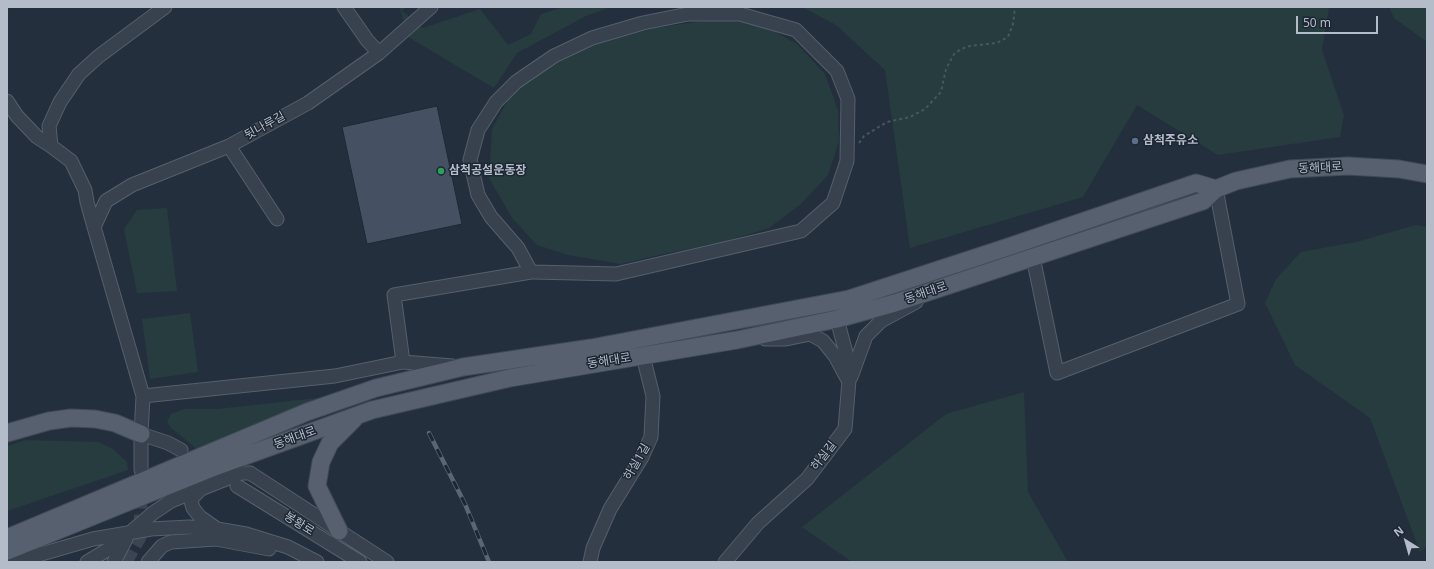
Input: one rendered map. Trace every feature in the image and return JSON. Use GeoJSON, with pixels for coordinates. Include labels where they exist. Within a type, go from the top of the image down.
{"type":"FeatureCollection","features":[{"type":"Feature","properties":{"kind":"main road","name":"동해대로"},"geometry":{"type":"LineString","coordinates":[[7,551],[209,469],[372,410],[510,378],[737,340],[837,319],[895,303],[1203,201],[1216,190],[1236,181],[1290,169],[1348,166],[1399,169],[1427,174]]}},
{"type":"Feature","properties":{"kind":"main road","name":"동해대로"},"geometry":{"type":"LineString","coordinates":[[7,538],[307,412],[376,388],[463,367],[591,348],[849,298],[998,251],[1196,183],[1216,190]]}},
{"type":"Feature","properties":{"kind":"main road"},"geometry":{"type":"LineString","coordinates":[[832,302],[837,319]]}},
{"type":"Feature","properties":{"kind":"main road"},"geometry":{"type":"LineString","coordinates":[[339,531],[317,486],[321,462],[330,443],[357,415]]}},
{"type":"Feature","properties":{"kind":"main road"},"geometry":{"type":"LineString","coordinates":[[7,433],[49,421],[72,418],[95,419],[115,423],[141,434]]}},
{"type":"Feature","properties":{"kind":"main road"},"geometry":{"type":"LineString","coordinates":[[7,437],[40,427],[67,424],[98,425],[141,434]]}},
{"type":"Feature","properties":{"kind":"main road"},"geometry":{"type":"LineString","coordinates":[[7,526],[83,507]]}},
{"type":"Feature","properties":{"kind":"street"},"geometry":{"type":"LineString","coordinates":[[51,146],[49,126],[60,102],[79,74],[99,56],[165,7]]}},
{"type":"Feature","properties":{"kind":"street"},"geometry":{"type":"LineString","coordinates":[[344,7],[367,40],[380,53]]}},
{"type":"Feature","properties":{"kind":"street","name":"뒷나루길"},"geometry":{"type":"LineString","coordinates":[[94,227],[106,201],[132,185],[229,146],[308,103],[380,53],[431,7]]}},
{"type":"Feature","properties":{"kind":"street"},"geometry":{"type":"LineString","coordinates":[[403,362],[394,295],[531,272],[616,274],[801,231],[833,203],[847,161],[848,99],[837,71],[796,30],[740,14],[688,14],[643,23],[592,38],[554,56],[516,82],[496,102],[478,130],[470,160],[478,195],[491,217],[518,248],[531,272]]}},
{"type":"Feature","properties":{"kind":"street"},"geometry":{"type":"LineString","coordinates":[[7,101],[17,116],[37,137],[71,161],[85,190],[94,227],[143,396],[141,470]]}},
{"type":"Feature","properties":{"kind":"street"},"geometry":{"type":"LineString","coordinates":[[229,146],[277,219]]}},
{"type":"Feature","properties":{"kind":"street"},"geometry":{"type":"LineString","coordinates":[[1033,257],[1057,373],[1238,304],[1216,190]]}},
{"type":"Feature","properties":{"kind":"street"},"geometry":{"type":"LineString","coordinates":[[849,383],[866,336],[881,321],[917,301],[952,290],[976,276]]}},
{"type":"Feature","properties":{"kind":"street","name":"하실길"},"geometry":{"type":"LineString","coordinates":[[725,562],[758,523],[807,479],[845,429],[850,368],[837,319]]}},
{"type":"Feature","properties":{"kind":"street"},"geometry":{"type":"LineString","coordinates":[[737,340],[786,339],[810,334],[823,341],[835,356],[849,383]]}},
{"type":"Feature","properties":{"kind":"street","name":"하실1길"},"geometry":{"type":"LineString","coordinates":[[590,562],[593,548],[610,510],[642,457],[651,437],[653,396],[643,356]]}},
{"type":"Feature","properties":{"kind":"street"},"geometry":{"type":"LineString","coordinates":[[143,396],[335,376],[403,362],[463,367]]}},
{"type":"Feature","properties":{"kind":"street"},"geometry":{"type":"LineString","coordinates":[[141,434],[168,443],[181,450]]}},
{"type":"Feature","properties":{"kind":"street"},"geometry":{"type":"LineString","coordinates":[[87,562],[117,544],[153,513],[172,502],[241,473],[250,473],[387,562]]}},
{"type":"Feature","properties":{"kind":"street","name":"봉황로"},"geometry":{"type":"LineString","coordinates":[[237,486],[360,562]]}},
{"type":"Feature","properties":{"kind":"street"},"geometry":{"type":"LineString","coordinates":[[200,490],[191,501],[193,508],[200,517],[217,529]]}},
{"type":"Feature","properties":{"kind":"street"},"geometry":{"type":"LineString","coordinates":[[14,562],[94,539],[151,529],[189,527],[217,529],[246,534],[288,547],[317,562]]}},
{"type":"Feature","properties":{"kind":"street"},"geometry":{"type":"LineString","coordinates":[[114,562],[130,532]]}},
{"type":"Feature","properties":{"kind":"street"},"geometry":{"type":"LineString","coordinates":[[148,562],[162,546],[171,542],[216,539],[304,555]]}},
{"type":"Feature","properties":{"kind":"path"},"geometry":{"type":"LineString","coordinates":[[847,155],[864,136],[886,122],[910,117],[925,109],[941,92],[946,69],[954,54],[961,49],[970,46],[997,43],[1008,37],[1013,24],[1015,7]]}},
{"type":"Feature","properties":{"kind":"green space"},"geometry":{"type":"Polygon","coordinates":[[[398,7],[406,7],[402,11],[423,28],[480,9],[508,45],[531,34],[541,14],[564,7],[611,7],[586,16],[517,53],[494,88],[408,37],[401,11],[398,7]]]}},
{"type":"Feature","properties":{"kind":"green space"},"geometry":{"type":"Polygon","coordinates":[[[802,7],[1329,7],[1322,50],[1344,115],[1340,137],[1218,155],[1137,105],[1083,197],[910,248],[885,70],[836,25],[802,7]]]}},
{"type":"Feature","properties":{"kind":"green space"},"geometry":{"type":"Polygon","coordinates":[[[1389,7],[1427,7],[1427,42],[1394,18],[1389,7]]]}},
{"type":"Feature","properties":{"kind":"green space"},"geometry":{"type":"Polygon","coordinates":[[[716,19],[761,24],[797,44],[825,74],[838,110],[839,141],[828,175],[801,204],[769,228],[723,242],[621,264],[568,255],[537,245],[512,218],[489,178],[492,129],[514,89],[539,73],[589,46],[655,28],[716,19]]]}},
{"type":"Feature","properties":{"kind":"green space"},"geometry":{"type":"Polygon","coordinates":[[[167,208],[177,291],[137,293],[124,229],[137,210],[167,208]]]}},
{"type":"Feature","properties":{"kind":"green space"},"geometry":{"type":"Polygon","coordinates":[[[1416,225],[1427,227],[1427,546],[1420,552],[1370,418],[1295,365],[1265,303],[1276,279],[1301,252],[1356,242],[1416,225]]]}},
{"type":"Feature","properties":{"kind":"green space"},"geometry":{"type":"Polygon","coordinates":[[[190,313],[198,372],[150,379],[142,319],[190,313]]]}},
{"type":"Feature","properties":{"kind":"green space"},"geometry":{"type":"Polygon","coordinates":[[[1024,392],[1028,492],[1068,562],[852,562],[802,527],[946,414],[1024,392]]]}},
{"type":"Feature","properties":{"kind":"green space"},"geometry":{"type":"Polygon","coordinates":[[[336,396],[198,450],[171,428],[167,422],[171,414],[184,409],[217,409],[336,396]]]}},
{"type":"Feature","properties":{"kind":"green space"},"geometry":{"type":"Polygon","coordinates":[[[26,440],[98,442],[113,449],[127,462],[128,470],[7,511],[7,446],[26,440]]]}},
{"type":"Feature","properties":{"kind":"building"},"geometry":{"type":"Polygon","coordinates":[[[437,106],[462,224],[367,244],[342,127],[437,106]]]}},
{"type":"Feature","properties":{"kind":"tunnel"},"geometry":{"type":"LineString","coordinates":[[126,562],[140,537],[141,489]]}},
{"type":"Feature","properties":{"kind":"railway"},"geometry":{"type":"LineString","coordinates":[[429,433],[465,504],[489,562]]}},
{"type":"Feature","properties":{"kind":"place","name":"삼척주유소"},"geometry":{"type":"Point","coordinates":[1135,141]}},
{"type":"Feature","properties":{"kind":"place","name":"삼척공설운동장"},"geometry":{"type":"Point","coordinates":[441,171]}}]}
